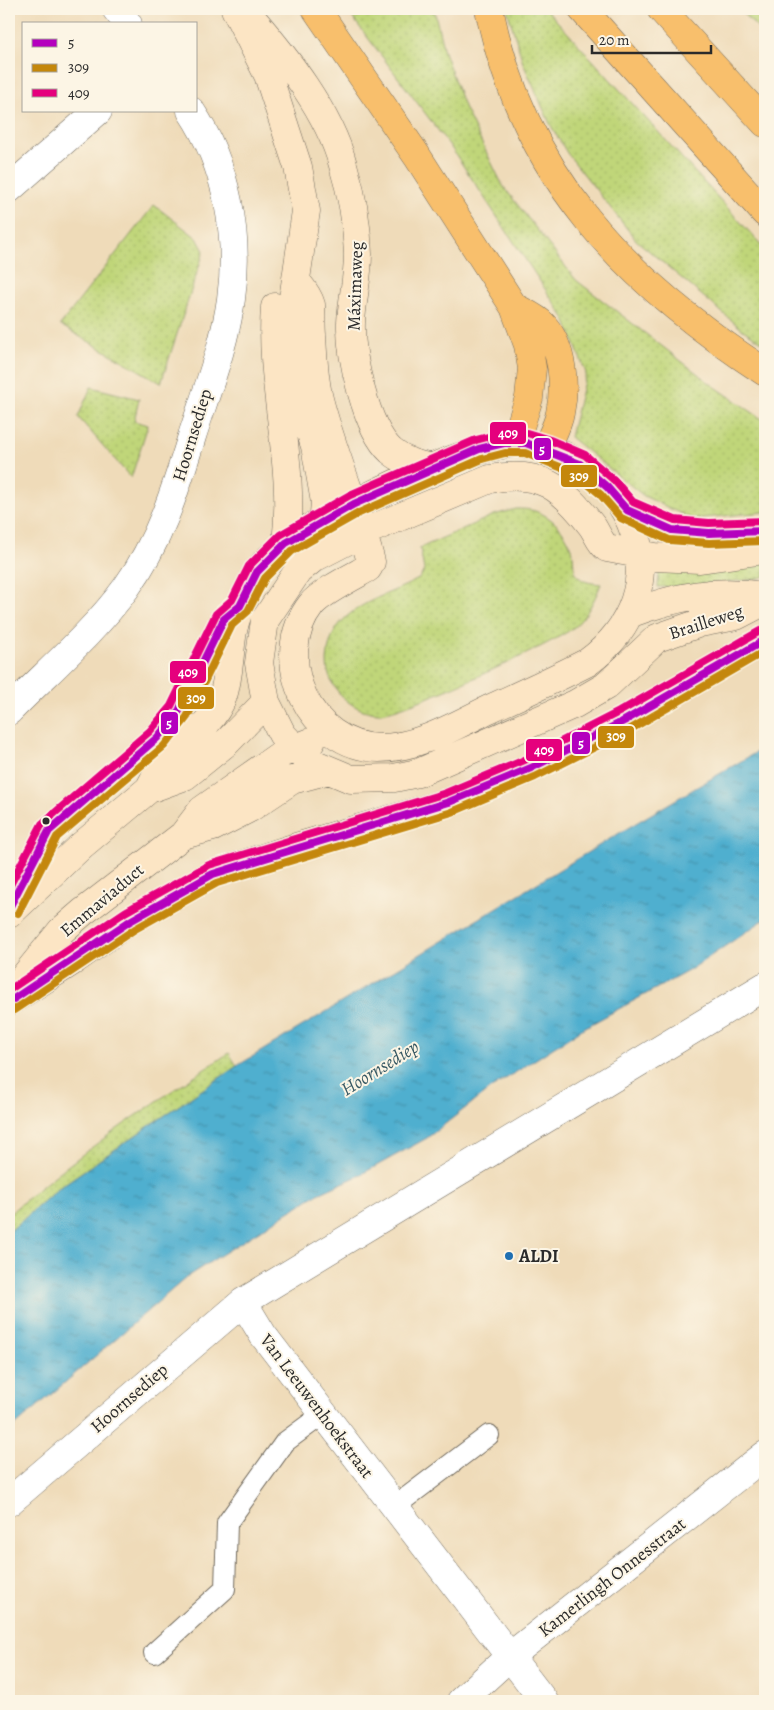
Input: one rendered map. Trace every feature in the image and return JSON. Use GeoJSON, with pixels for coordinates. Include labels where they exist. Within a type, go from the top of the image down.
{"type":"FeatureCollection","features":[{"type":"Feature","properties":{"kind":"highway"},"geometry":{"type":"LineString","coordinates":[[316,9],[417,156],[514,307],[528,345],[532,368],[529,398],[519,430],[504,443]]}},
{"type":"Feature","properties":{"kind":"highway"},"geometry":{"type":"LineString","coordinates":[[489,9],[497,47],[521,115],[557,178],[598,234],[647,284],[690,319],[765,372]]}},
{"type":"Feature","properties":{"kind":"highway"},"geometry":{"type":"LineString","coordinates":[[582,9],[765,213]]}},
{"type":"Feature","properties":{"kind":"highway"},"geometry":{"type":"LineString","coordinates":[[661,9],[765,123]]}},
{"type":"Feature","properties":{"kind":"highway"},"geometry":{"type":"LineString","coordinates":[[514,307],[542,323],[552,338],[561,365],[562,394],[560,414],[546,449]]}},
{"type":"Feature","properties":{"kind":"main road"},"geometry":{"type":"LineString","coordinates":[[235,9],[268,75],[298,167],[306,211],[298,282],[291,313],[298,398],[315,446],[325,502],[322,539],[314,558]]}},
{"type":"Feature","properties":{"kind":"main road","name":"Máximaweg"},"geometry":{"type":"LineString","coordinates":[[244,9],[281,52],[324,119],[343,162],[354,207],[358,255],[351,324],[358,376],[371,421],[390,450],[409,463],[433,468]]}},
{"type":"Feature","properties":{"kind":"main road"},"geometry":{"type":"LineString","coordinates":[[9,914],[81,846],[149,789],[165,762],[212,716],[223,696],[232,635],[240,606],[257,572],[286,543],[354,504],[479,448],[504,443],[526,443],[546,449],[580,464],[607,487],[627,510],[640,553],[642,574],[629,614],[606,649],[588,662],[422,741],[379,748],[356,745],[334,734],[307,706],[297,681],[294,658],[297,630],[312,604],[368,568],[371,562],[364,532],[354,504],[319,398],[314,364],[311,303],[298,282]]}},
{"type":"Feature","properties":{"kind":"main road"},"geometry":{"type":"LineString","coordinates":[[286,543],[289,519],[286,459],[273,354],[274,317],[276,296],[298,282]]}},
{"type":"Feature","properties":{"kind":"main road"},"geometry":{"type":"LineString","coordinates":[[525,476],[546,449]]}},
{"type":"Feature","properties":{"kind":"main road"},"geometry":{"type":"LineString","coordinates":[[314,558],[364,532],[490,480],[510,475],[525,476],[550,484],[564,494],[593,528],[607,548],[655,557],[700,559],[765,550]]}},
{"type":"Feature","properties":{"kind":"main road"},"geometry":{"type":"LineString","coordinates":[[627,510],[672,530],[709,533],[765,531]]}},
{"type":"Feature","properties":{"kind":"main road","name":"Brailleweg"},"geometry":{"type":"LineString","coordinates":[[314,558],[298,571],[265,620],[259,663],[266,702],[282,734],[308,761],[351,779],[394,778],[418,773],[575,704],[606,686],[657,638],[700,623],[736,616],[765,601]]}},
{"type":"Feature","properties":{"kind":"main road","name":"Brailleweg"},"geometry":{"type":"LineString","coordinates":[[629,614],[663,601],[696,594],[734,592],[765,596]]}},
{"type":"Feature","properties":{"kind":"main road"},"geometry":{"type":"LineString","coordinates":[[9,1002],[73,961],[130,921],[213,874],[285,850],[449,802],[531,768],[624,721],[765,640]]}},
{"type":"Feature","properties":{"kind":"main road"},"geometry":{"type":"LineString","coordinates":[[149,789],[185,776],[227,742],[266,702]]}},
{"type":"Feature","properties":{"kind":"main road","name":"Emmaviaduct"},"geometry":{"type":"LineString","coordinates":[[9,995],[68,925],[183,835],[202,810],[283,753],[334,734]]}},
{"type":"Feature","properties":{"kind":"main road","name":"Emmaviaduct"},"geometry":{"type":"LineString","coordinates":[[183,835],[214,827],[250,808],[292,780],[328,770]]}},
{"type":"Feature","properties":{"kind":"street"},"geometry":{"type":"LineString","coordinates":[[116,9],[126,22]]}},
{"type":"Feature","properties":{"kind":"street"},"geometry":{"type":"LineString","coordinates":[[9,189],[97,112]]}},
{"type":"Feature","properties":{"kind":"street","name":"Hoornsediep"},"geometry":{"type":"LineString","coordinates":[[9,711],[91,628],[125,589],[151,549],[169,509],[202,406],[231,300],[234,265],[232,230],[217,161],[192,112]]}},
{"type":"Feature","properties":{"kind":"street","name":"Hoornsediep"},"geometry":{"type":"LineString","coordinates":[[9,1502],[243,1302],[765,986]]}},
{"type":"Feature","properties":{"kind":"street","name":"Van Leeuwenhoekstraat"},"geometry":{"type":"LineString","coordinates":[[243,1302],[263,1335],[509,1658],[544,1701]]}},
{"type":"Feature","properties":{"kind":"street","name":"Kamerlingh Onnesstraat"},"geometry":{"type":"LineString","coordinates":[[461,1701],[509,1658],[765,1455]]}},
{"type":"Feature","properties":{"kind":"lane"},"geometry":{"type":"LineString","coordinates":[[9,908],[49,831],[157,738],[179,711],[224,620],[240,606]]}},
{"type":"Feature","properties":{"kind":"lane"},"geometry":{"type":"LineString","coordinates":[[154,1653],[224,1589],[227,1523],[285,1442],[323,1414]]}},
{"type":"Feature","properties":{"kind":"lane"},"geometry":{"type":"LineString","coordinates":[[394,1507],[489,1436]]}},
{"type":"Feature","properties":{"kind":"green space"},"geometry":{"type":"Polygon","coordinates":[[[346,9],[434,9],[444,52],[465,109],[503,186],[576,280],[711,384],[765,421],[765,512],[692,519],[644,496],[570,437],[586,373],[565,319],[450,146],[346,9]]]}},
{"type":"Feature","properties":{"kind":"green space"},"geometry":{"type":"Polygon","coordinates":[[[507,9],[546,9],[765,249],[765,344],[743,330],[636,240],[567,153],[550,124],[523,63],[507,9]]]}},
{"type":"Feature","properties":{"kind":"green space"},"geometry":{"type":"Polygon","coordinates":[[[738,9],[765,9],[765,35],[738,9]]]}},
{"type":"Feature","properties":{"kind":"green space"},"geometry":{"type":"Polygon","coordinates":[[[154,205],[197,238],[204,251],[161,383],[60,325],[154,205]]]}},
{"type":"Feature","properties":{"kind":"green space"},"geometry":{"type":"Polygon","coordinates":[[[91,387],[139,399],[134,421],[148,425],[131,478],[78,417],[91,387]]]}},
{"type":"Feature","properties":{"kind":"green space"},"geometry":{"type":"Polygon","coordinates":[[[516,509],[535,511],[555,523],[568,541],[575,571],[578,576],[584,581],[601,584],[593,602],[582,618],[573,628],[538,648],[477,677],[416,702],[379,713],[365,711],[347,701],[333,684],[327,665],[332,636],[340,623],[364,605],[420,578],[424,570],[420,548],[494,515],[516,509]]]}},
{"type":"Feature","properties":{"kind":"green space"},"geometry":{"type":"Polygon","coordinates":[[[765,560],[765,576],[756,579],[658,587],[659,569],[765,560]]]}},
{"type":"Feature","properties":{"kind":"green space"},"geometry":{"type":"Polygon","coordinates":[[[229,1053],[237,1066],[60,1187],[9,1232],[9,1214],[35,1192],[116,1130],[229,1053]]]}},
{"type":"Feature","properties":{"kind":"water"},"geometry":{"type":"Polygon","coordinates":[[[765,747],[765,919],[690,970],[582,1029],[490,1089],[427,1138],[358,1176],[314,1196],[188,1276],[9,1431],[9,1232],[60,1187],[237,1066],[636,823],[765,747]]]}},
{"type":"Feature","properties":{"kind":"transit line","name":"409"},"geometry":{"type":"LineString","coordinates":[[9,887],[42,824],[150,731],[171,706],[216,614],[232,600],[249,566],[280,535],[350,495],[476,440],[503,433],[527,433],[550,440],[585,455],[614,480],[633,502],[675,520],[709,523],[765,521]]}},
{"type":"Feature","properties":{"kind":"transit line","name":"5"},"geometry":{"type":"LineString","coordinates":[[9,908],[49,831],[157,738],[179,711],[224,619],[240,606],[257,572],[286,543],[354,504],[479,449],[504,443],[526,443],[580,464],[607,487],[627,510],[672,530],[709,533],[765,531]]}},
{"type":"Feature","properties":{"kind":"transit line","name":"309"},"geometry":{"type":"LineString","coordinates":[[18,913],[57,837],[164,746],[187,717],[232,625],[248,611],[265,578],[292,551],[359,513],[482,459],[505,453],[525,453],[575,473],[600,494],[621,518],[669,540],[709,543],[765,541]]}},
{"type":"Feature","properties":{"kind":"transit line","name":"409"},"geometry":{"type":"LineString","coordinates":[[9,990],[125,912],[209,865],[446,793],[527,759],[619,712],[760,631]]}},
{"type":"Feature","properties":{"kind":"transit line","name":"5"},"geometry":{"type":"LineString","coordinates":[[9,1002],[130,921],[213,874],[449,802],[531,768],[624,721],[765,640]]}},
{"type":"Feature","properties":{"kind":"transit line","name":"309"},"geometry":{"type":"LineString","coordinates":[[14,1010],[135,929],[217,883],[452,812],[535,777],[629,730],[765,651]]}},
{"type":"Feature","properties":{"kind":"place","name":"ALDI"},"geometry":{"type":"Point","coordinates":[509,1256]}}]}
